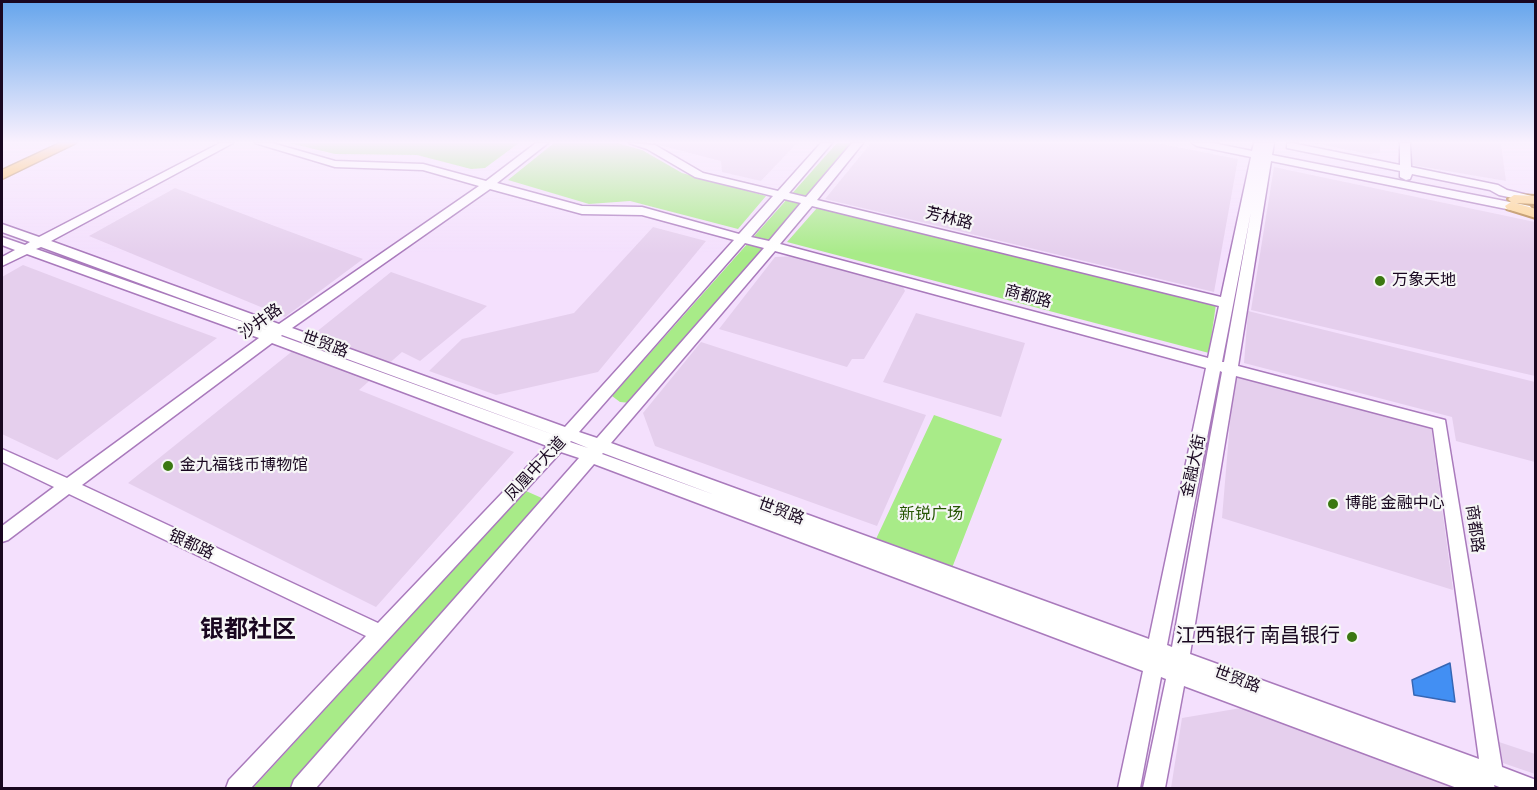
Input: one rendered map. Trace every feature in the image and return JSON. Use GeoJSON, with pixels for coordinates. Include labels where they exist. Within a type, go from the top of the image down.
{"type":"FeatureCollection","features":[{"type":"Feature","properties":{"kind":"main road"},"geometry":{"type":"LineString","coordinates":[[1513,203],[1535,206]]}},
{"type":"Feature","properties":{"kind":"street"},"geometry":{"type":"LineString","coordinates":[[2,262],[19,245],[145,180]]}},
{"type":"Feature","properties":{"kind":"street"},"geometry":{"type":"LineString","coordinates":[[19,245],[152,180]]}},
{"type":"Feature","properties":{"kind":"street","name":"商都路"},"geometry":{"type":"LineString","coordinates":[[466,180],[582,210],[642,211],[1440,424],[1488,781]]}},
{"type":"Feature","properties":{"kind":"street","name":"沙井路"},"geometry":{"type":"LineString","coordinates":[[2,535],[275,334],[494,180]]}},
{"type":"Feature","properties":{"kind":"street","name":"芳林路"},"geometry":{"type":"LineString","coordinates":[[719,180],[1227,303]]}},
{"type":"Feature","properties":{"kind":"street","name":"凤凰中大道"},"geometry":{"type":"LineString","coordinates":[[237,789],[563,439],[794,180]]}},
{"type":"Feature","properties":{"kind":"street","name":"凤凰中大道"},"geometry":{"type":"LineString","coordinates":[[302,789],[827,180]]}},
{"type":"Feature","properties":{"kind":"street","name":"金融大街"},"geometry":{"type":"LineString","coordinates":[[1129,789],[1154,658],[1222,367],[1227,303],[1256,180]]}},
{"type":"Feature","properties":{"kind":"street","name":"金融大街"},"geometry":{"type":"LineString","coordinates":[[1154,789],[1178,667],[1222,367],[1257,180]]}},
{"type":"Feature","properties":{"kind":"street"},"geometry":{"type":"LineString","coordinates":[[1406,180],[1513,203]]}},
{"type":"Feature","properties":{"kind":"street"},"geometry":{"type":"LineString","coordinates":[[1430,180],[1513,203]]}},
{"type":"Feature","properties":{"kind":"street"},"geometry":{"type":"LineString","coordinates":[[1449,180],[1494,187],[1535,206]]}},
{"type":"Feature","properties":{"kind":"street","name":"世贸路"},"geometry":{"type":"LineString","coordinates":[[2,228],[19,245],[275,334],[563,439],[1488,781],[1530,789]]}},
{"type":"Feature","properties":{"kind":"street","name":"银都路"},"geometry":{"type":"LineString","coordinates":[[2,455],[381,634]]}},
{"type":"Feature","properties":{"kind":"shaded area"},"geometry":{"type":"Polygon","coordinates":[[[841,180],[1234,180],[1214,292],[825,199],[841,180]]]}},
{"type":"Feature","properties":{"kind":"shaded area","name":"万象天地"},"geometry":{"type":"Polygon","coordinates":[[[1272,180],[1335,180],[1535,222],[1535,376],[1251,310],[1272,180]]]}},
{"type":"Feature","properties":{"kind":"shaded area"},"geometry":{"type":"Polygon","coordinates":[[[175,188],[363,259],[285,317],[89,236],[175,188]]]}},
{"type":"Feature","properties":{"kind":"shaded area"},"geometry":{"type":"Polygon","coordinates":[[[653,227],[706,241],[598,372],[496,395],[429,371],[462,339],[574,313],[653,227]]]}},
{"type":"Feature","properties":{"kind":"shaded area"},"geometry":{"type":"Polygon","coordinates":[[[797,256],[900,281],[905,291],[864,359],[852,359],[847,367],[719,329],[775,257],[797,256]]]}},
{"type":"Feature","properties":{"kind":"shaded area"},"geometry":{"type":"Polygon","coordinates":[[[23,265],[217,338],[57,460],[2,434],[2,277],[23,265]]]}},
{"type":"Feature","properties":{"kind":"shaded area"},"geometry":{"type":"Polygon","coordinates":[[[391,272],[487,306],[420,361],[402,352],[359,390],[514,452],[376,607],[128,483],[391,272]]]}},
{"type":"Feature","properties":{"kind":"shaded area"},"geometry":{"type":"Polygon","coordinates":[[[1248,311],[1535,382],[1535,462],[1456,441],[1452,417],[1244,363],[1248,311]]]}},
{"type":"Feature","properties":{"kind":"shaded area"},"geometry":{"type":"Polygon","coordinates":[[[916,313],[1025,343],[1001,417],[883,382],[916,313]]]}},
{"type":"Feature","properties":{"kind":"shaded area"},"geometry":{"type":"Polygon","coordinates":[[[701,342],[926,415],[877,526],[655,446],[643,413],[701,342]]]}},
{"type":"Feature","properties":{"kind":"shaded area"},"geometry":{"type":"Polygon","coordinates":[[[1234,374],[1431,426],[1453,590],[1222,518],[1234,374]]]}},
{"type":"Feature","properties":{"kind":"shaded area"},"geometry":{"type":"Polygon","coordinates":[[[1241,708],[1459,788],[1171,788],[1182,718],[1241,708]]]}},
{"type":"Feature","properties":{"kind":"shaded area"},"geometry":{"type":"Polygon","coordinates":[[[1499,742],[1535,754],[1535,774],[1503,763],[1499,742]]]}},
{"type":"Feature","properties":{"kind":"green space"},"geometry":{"type":"Polygon","coordinates":[[[508,180],[707,180],[766,196],[738,229],[630,201],[589,204],[508,180]]]}},
{"type":"Feature","properties":{"kind":"green space"},"geometry":{"type":"Polygon","coordinates":[[[804,180],[823,180],[631,403],[620,402],[612,396],[804,180]]]}},
{"type":"Feature","properties":{"kind":"green space"},"geometry":{"type":"Polygon","coordinates":[[[817,208],[1216,304],[1209,353],[787,242],[817,208]]]}},
{"type":"Feature","properties":{"kind":"green space","name":"新锐广场"},"geometry":{"type":"Polygon","coordinates":[[[934,415],[1002,439],[952,568],[876,539],[934,415]]]}},
{"type":"Feature","properties":{"kind":"green space"},"geometry":{"type":"Polygon","coordinates":[[[526,491],[544,499],[290,788],[253,788],[526,491]]]}},
{"type":"Feature","properties":{"kind":"water"},"geometry":{"type":"Polygon","coordinates":[[[1450,663],[1455,702],[1414,695],[1412,680],[1450,663]]]}},
{"type":"Feature","properties":{"kind":"place","name":"万象天地"},"geometry":{"type":"Point","coordinates":[1380,281]}},
{"type":"Feature","properties":{"kind":"place","name":"金九福钱币博物馆"},"geometry":{"type":"Point","coordinates":[168,466]}},
{"type":"Feature","properties":{"kind":"place","name":"博能 金融中心"},"geometry":{"type":"Point","coordinates":[1333,504]}},
{"type":"Feature","properties":{"kind":"place","name":"江西银行 南昌银行"},"geometry":{"type":"Point","coordinates":[1352,637]}},
{"type":"Feature","properties":{"kind":"district","name":"银都社区"},"geometry":{"type":"Point","coordinates":[248,631]}}]}
